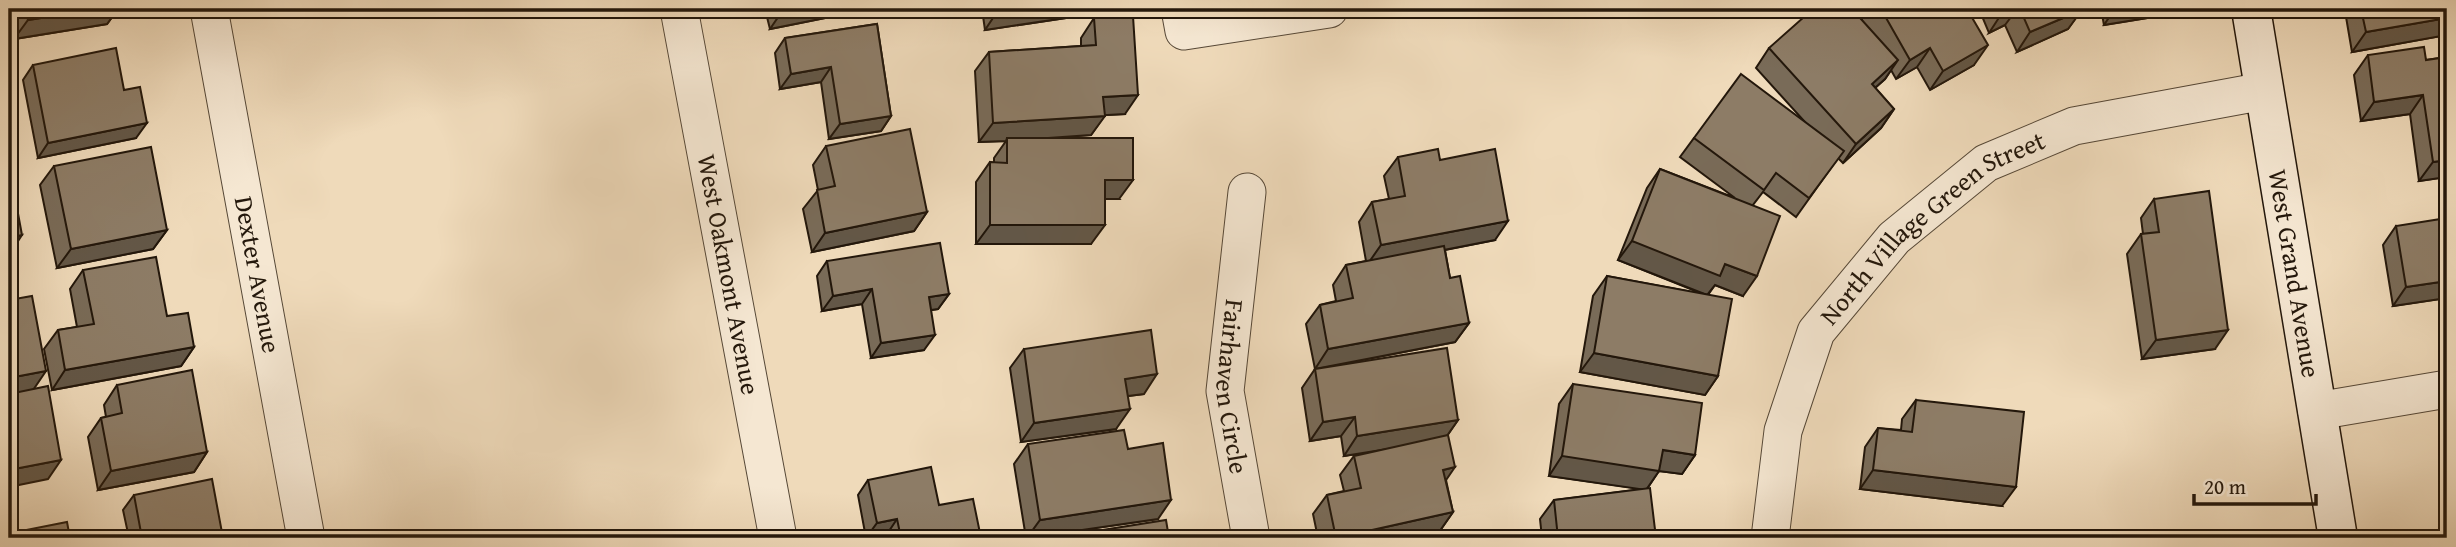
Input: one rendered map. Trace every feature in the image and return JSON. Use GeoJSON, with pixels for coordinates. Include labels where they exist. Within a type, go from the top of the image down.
{"type":"FeatureCollection","features":[{"type":"Feature","properties":{"kind":"street","name":"Dexter Avenue"},"geometry":{"type":"LineString","coordinates":[[209,9],[306,538]]}},
{"type":"Feature","properties":{"kind":"street","name":"West Oakmont Avenue"},"geometry":{"type":"LineString","coordinates":[[679,9],[778,538]]}},
{"type":"Feature","properties":{"kind":"street"},"geometry":{"type":"LineString","coordinates":[[1182,20],[1329,9]]}},
{"type":"Feature","properties":{"kind":"street","name":"West Grand Avenue"},"geometry":{"type":"LineString","coordinates":[[2251,9],[2337,538]]}},
{"type":"Feature","properties":{"kind":"street","name":"North Village Green Street"},"geometry":{"type":"LineString","coordinates":[[1770,538],[1783,431],[1816,332],[1894,238],[1986,163],[2074,125],[2264,91]]}},
{"type":"Feature","properties":{"kind":"street","name":"Fairhaven Circle"},"geometry":{"type":"LineString","coordinates":[[1247,192],[1226,391],[1251,538]]}},
{"type":"Feature","properties":{"kind":"street"},"geometry":{"type":"LineString","coordinates":[[2317,411],[2447,389]]}},
{"type":"Feature","properties":{"kind":"building"},"geometry":{"type":"Polygon","coordinates":[[[26,9],[98,9],[28,20],[26,9]]]}},
{"type":"Feature","properties":{"kind":"building"},"geometry":{"type":"Polygon","coordinates":[[[995,9],[1038,9],[995,15],[995,9]]]}},
{"type":"Feature","properties":{"kind":"building"},"geometry":{"type":"Polygon","coordinates":[[[1813,9],[1852,9],[1898,60],[1872,84],[1894,109],[1856,144],[1769,48],[1813,9]]]}},
{"type":"Feature","properties":{"kind":"building"},"geometry":{"type":"Polygon","coordinates":[[[1881,9],[1967,9],[1988,45],[1943,71],[1930,48],[1910,60],[1881,9]]]}},
{"type":"Feature","properties":{"kind":"building"},"geometry":{"type":"Polygon","coordinates":[[[2020,9],[2082,9],[2082,10],[2030,32],[2020,9]]]}},
{"type":"Feature","properties":{"kind":"building"},"geometry":{"type":"Polygon","coordinates":[[[2361,9],[2447,9],[2447,18],[2366,32],[2361,9]]]}},
{"type":"Feature","properties":{"kind":"building"},"geometry":{"type":"Polygon","coordinates":[[[1133,16],[1138,95],[1103,97],[1105,116],[993,123],[989,52],[1096,45],[1094,18],[1133,16]]]}},
{"type":"Feature","properties":{"kind":"building"},"geometry":{"type":"Polygon","coordinates":[[[877,24],[891,116],[840,124],[831,67],[791,74],[785,38],[877,24]]]}},
{"type":"Feature","properties":{"kind":"building"},"geometry":{"type":"Polygon","coordinates":[[[2424,47],[2426,60],[2447,57],[2447,160],[2433,162],[2423,95],[2374,102],[2368,55],[2424,47]]]}},
{"type":"Feature","properties":{"kind":"building"},"geometry":{"type":"Polygon","coordinates":[[[116,48],[124,90],[140,87],[147,123],[48,143],[33,65],[116,48]]]}},
{"type":"Feature","properties":{"kind":"building"},"geometry":{"type":"Polygon","coordinates":[[[1741,74],[1844,151],[1809,198],[1776,173],[1764,190],[1694,138],[1741,74]]]}},
{"type":"Feature","properties":{"kind":"building"},"geometry":{"type":"Polygon","coordinates":[[[910,129],[927,212],[825,233],[817,190],[835,186],[826,146],[910,129]]]}},
{"type":"Feature","properties":{"kind":"building"},"geometry":{"type":"Polygon","coordinates":[[[1007,138],[1133,138],[1133,180],[1105,180],[1105,225],[990,225],[990,162],[1007,163],[1007,138]]]}},
{"type":"Feature","properties":{"kind":"building"},"geometry":{"type":"Polygon","coordinates":[[[151,147],[167,230],[71,249],[54,166],[151,147]]]}},
{"type":"Feature","properties":{"kind":"building"},"geometry":{"type":"Polygon","coordinates":[[[1438,149],[1440,160],[1495,149],[1508,221],[1381,245],[1372,202],[1405,196],[1398,157],[1438,149]]]}},
{"type":"Feature","properties":{"kind":"building"},"geometry":{"type":"Polygon","coordinates":[[[9,165],[22,235],[9,238],[9,165]]]}},
{"type":"Feature","properties":{"kind":"building"},"geometry":{"type":"Polygon","coordinates":[[[1660,169],[1780,216],[1757,276],[1725,264],[1720,276],[1632,241],[1660,169]]]}},
{"type":"Feature","properties":{"kind":"building"},"geometry":{"type":"Polygon","coordinates":[[[2209,191],[2228,330],[2156,340],[2141,234],[2159,232],[2154,199],[2209,191]]]}},
{"type":"Feature","properties":{"kind":"building"},"geometry":{"type":"Polygon","coordinates":[[[2447,218],[2447,281],[2406,287],[2396,226],[2447,218]]]}},
{"type":"Feature","properties":{"kind":"building"},"geometry":{"type":"Polygon","coordinates":[[[940,243],[949,294],[929,297],[935,335],[881,343],[872,289],[833,296],[827,261],[940,243]]]}},
{"type":"Feature","properties":{"kind":"building"},"geometry":{"type":"Polygon","coordinates":[[[1444,246],[1450,278],[1460,276],[1469,323],[1328,349],[1320,305],[1353,298],[1346,265],[1444,246]]]}},
{"type":"Feature","properties":{"kind":"building"},"geometry":{"type":"Polygon","coordinates":[[[156,257],[167,316],[188,313],[194,347],[65,370],[58,330],[94,324],[83,270],[156,257]]]}},
{"type":"Feature","properties":{"kind":"building"},"geometry":{"type":"Polygon","coordinates":[[[1607,276],[1732,299],[1718,376],[1594,353],[1607,276]]]}},
{"type":"Feature","properties":{"kind":"building"},"geometry":{"type":"Polygon","coordinates":[[[32,296],[46,371],[9,378],[9,300],[32,296]]]}},
{"type":"Feature","properties":{"kind":"building"},"geometry":{"type":"Polygon","coordinates":[[[1151,330],[1157,374],[1125,379],[1130,409],[1034,423],[1024,349],[1151,330]]]}},
{"type":"Feature","properties":{"kind":"building"},"geometry":{"type":"Polygon","coordinates":[[[1447,348],[1458,420],[1357,436],[1355,417],[1323,422],[1315,369],[1447,348]]]}},
{"type":"Feature","properties":{"kind":"building"},"geometry":{"type":"Polygon","coordinates":[[[192,370],[207,452],[111,471],[101,418],[122,413],[117,385],[192,370]]]}},
{"type":"Feature","properties":{"kind":"building"},"geometry":{"type":"Polygon","coordinates":[[[1573,384],[1702,403],[1695,455],[1663,450],[1659,471],[1562,456],[1573,384]]]}},
{"type":"Feature","properties":{"kind":"building"},"geometry":{"type":"Polygon","coordinates":[[[48,386],[61,460],[9,470],[9,394],[48,386]]]}},
{"type":"Feature","properties":{"kind":"building"},"geometry":{"type":"Polygon","coordinates":[[[1916,400],[2024,412],[2016,487],[1873,470],[1878,428],[1912,432],[1916,400]]]}},
{"type":"Feature","properties":{"kind":"building"},"geometry":{"type":"Polygon","coordinates":[[[1124,430],[1128,449],[1163,443],[1171,500],[1040,520],[1028,444],[1124,430]]]}},
{"type":"Feature","properties":{"kind":"building"},"geometry":{"type":"Polygon","coordinates":[[[1448,435],[1455,467],[1443,470],[1453,512],[1336,538],[1327,495],[1361,488],[1354,456],[1448,435]]]}},
{"type":"Feature","properties":{"kind":"building"},"geometry":{"type":"Polygon","coordinates":[[[931,467],[939,505],[973,499],[981,538],[901,538],[897,519],[877,523],[868,480],[931,467]]]}},
{"type":"Feature","properties":{"kind":"building"},"geometry":{"type":"Polygon","coordinates":[[[212,479],[223,538],[142,538],[134,495],[212,479]]]}},
{"type":"Feature","properties":{"kind":"building"},"geometry":{"type":"Polygon","coordinates":[[[1650,488],[1656,538],[1558,538],[1554,500],[1650,488]]]}},
{"type":"Feature","properties":{"kind":"building"},"geometry":{"type":"Polygon","coordinates":[[[1166,520],[1169,538],[1052,538],[1166,520]]]}},
{"type":"Feature","properties":{"kind":"building"},"geometry":{"type":"Polygon","coordinates":[[[67,522],[70,538],[17,538],[16,532],[67,522]]]}}]}
